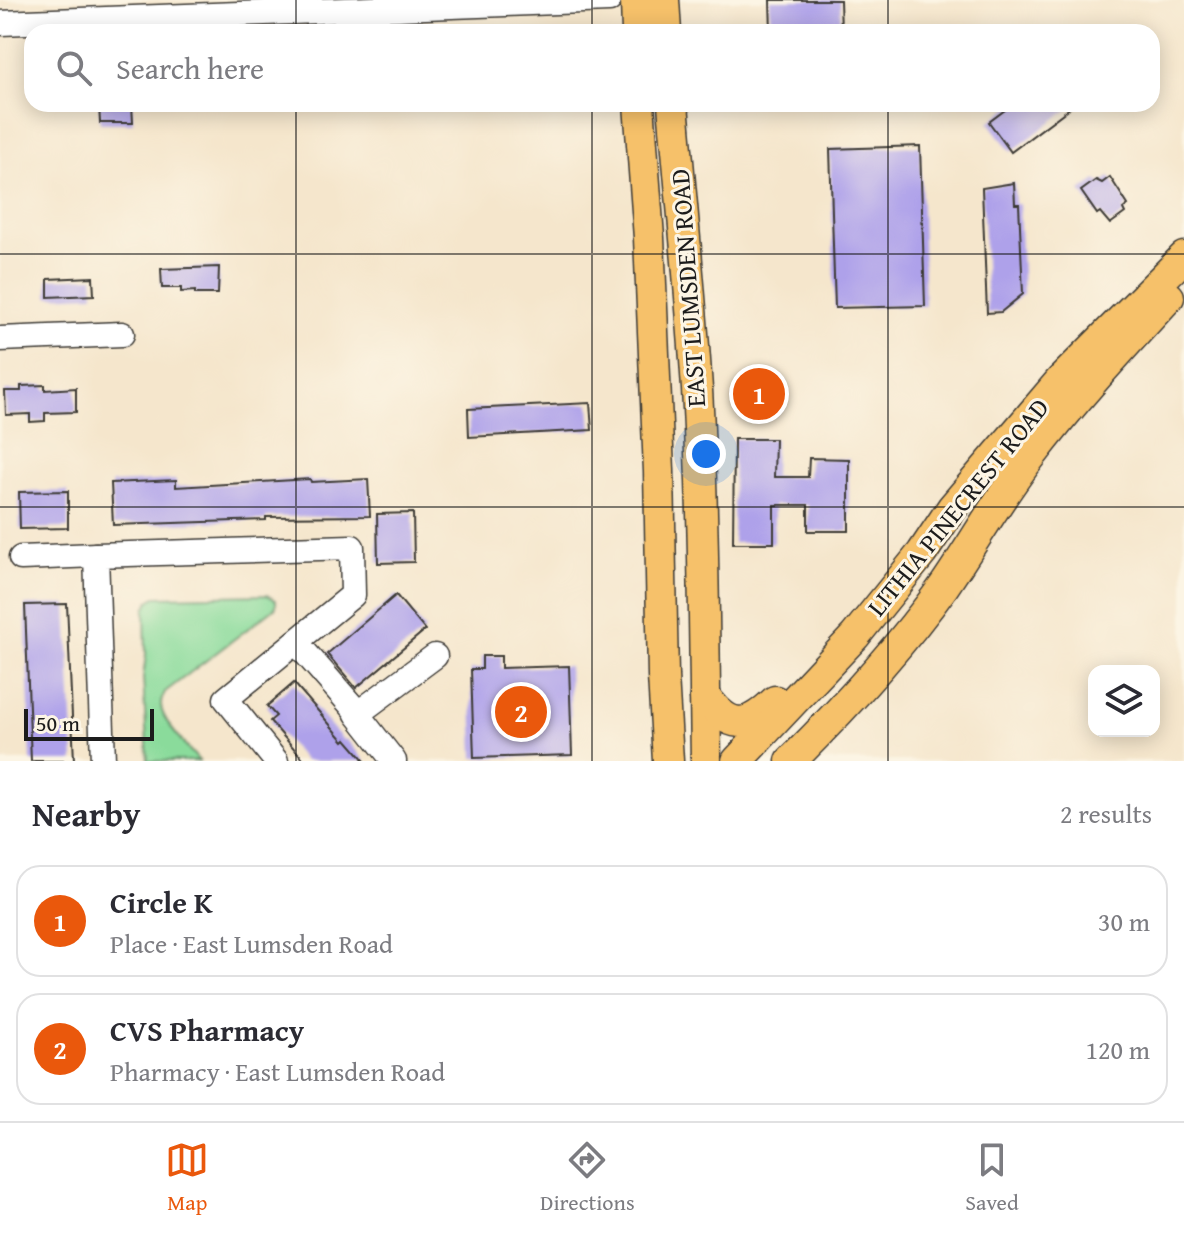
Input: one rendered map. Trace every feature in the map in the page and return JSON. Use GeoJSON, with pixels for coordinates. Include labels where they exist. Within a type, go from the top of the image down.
{"type":"FeatureCollection","features":[{"type":"Feature","properties":{"kind":"main road"},"geometry":{"type":"LineString","coordinates":[[636,0],[637,24]]}},
{"type":"Feature","properties":{"kind":"main road"},"geometry":{"type":"LineString","coordinates":[[664,0],[666,24]]}},
{"type":"Feature","properties":{"kind":"main road","name":"EAST LUMSDEN ROAD"},"geometry":{"type":"LineString","coordinates":[[640,112],[649,238],[668,761]]}},
{"type":"Feature","properties":{"kind":"main road","name":"EAST LUMSDEN ROAD"},"geometry":{"type":"LineString","coordinates":[[674,112],[698,412],[706,761]]}},
{"type":"Feature","properties":{"kind":"main road"},"geometry":{"type":"LineString","coordinates":[[649,238],[670,270],[673,283],[682,402],[688,412],[698,412]]}},
{"type":"Feature","properties":{"kind":"main road","name":"LITHIA PINECREST ROAD"},"geometry":{"type":"LineString","coordinates":[[737,761],[855,636],[922,553],[960,498],[1083,355],[1184,257]]}},
{"type":"Feature","properties":{"kind":"main road","name":"LITHIA PINECREST ROAD"},"geometry":{"type":"LineString","coordinates":[[791,761],[861,688],[941,589],[1026,463],[1071,405],[1184,281]]}},
{"type":"Feature","properties":{"kind":"main road"},"geometry":{"type":"LineString","coordinates":[[705,696],[714,709],[727,719],[747,723],[758,718],[780,696],[834,635],[843,633],[855,636]]}},
{"type":"Feature","properties":{"kind":"street"},"geometry":{"type":"LineString","coordinates":[[0,23],[609,0]]}},
{"type":"Feature","properties":{"kind":"street"},"geometry":{"type":"LineString","coordinates":[[0,339],[122,334]]}},
{"type":"Feature","properties":{"kind":"street"},"geometry":{"type":"LineString","coordinates":[[21,558],[352,547],[353,595],[226,699],[276,761]]}},
{"type":"Feature","properties":{"kind":"street"},"geometry":{"type":"LineString","coordinates":[[96,555],[103,761]]}},
{"type":"Feature","properties":{"kind":"street"},"geometry":{"type":"LineString","coordinates":[[296,642],[358,713],[394,761]]}},
{"type":"Feature","properties":{"kind":"street"},"geometry":{"type":"LineString","coordinates":[[358,713],[435,656]]}},
{"type":"Feature","properties":{"kind":"green space"},"geometry":{"type":"Polygon","coordinates":[[[267,595],[276,600],[276,607],[165,692],[162,698],[162,712],[166,719],[199,761],[148,761],[143,678],[145,609],[149,601],[156,597],[267,595]]]}},
{"type":"Feature","properties":{"kind":"building"},"geometry":{"type":"Polygon","coordinates":[[[770,0],[840,0],[841,24],[771,24],[770,0]]]}},
{"type":"Feature","properties":{"kind":"building"},"geometry":{"type":"Polygon","coordinates":[[[99,112],[132,112],[133,123],[100,123],[99,112]]]}},
{"type":"Feature","properties":{"kind":"building"},"geometry":{"type":"Polygon","coordinates":[[[1002,112],[1064,112],[1011,152],[989,122],[1002,112]]]}},
{"type":"Feature","properties":{"kind":"building"},"geometry":{"type":"Polygon","coordinates":[[[920,146],[925,306],[835,308],[830,149],[920,146]]]}},
{"type":"Feature","properties":{"kind":"building"},"geometry":{"type":"Polygon","coordinates":[[[1110,177],[1128,205],[1123,209],[1125,213],[1110,224],[1100,212],[1097,214],[1081,191],[1096,180],[1102,183],[1110,177]]]}},
{"type":"Feature","properties":{"kind":"building"},"geometry":{"type":"Polygon","coordinates":[[[1014,183],[1015,204],[1019,204],[1023,294],[1001,312],[987,313],[982,188],[1014,183]]]}},
{"type":"Feature","properties":{"kind":"building"},"geometry":{"type":"Polygon","coordinates":[[[219,267],[218,294],[195,294],[195,291],[181,292],[181,288],[162,288],[161,269],[219,267]]]}},
{"type":"Feature","properties":{"kind":"building"},"geometry":{"type":"Polygon","coordinates":[[[93,277],[94,295],[48,297],[48,279],[93,277]]]}},
{"type":"Feature","properties":{"kind":"building"},"geometry":{"type":"Polygon","coordinates":[[[45,385],[45,390],[76,388],[76,412],[45,413],[45,421],[30,422],[30,414],[6,415],[5,391],[21,391],[21,386],[45,385]]]}},
{"type":"Feature","properties":{"kind":"building"},"geometry":{"type":"Polygon","coordinates":[[[740,386],[777,386],[778,402],[741,403],[740,386]]]}},
{"type":"Feature","properties":{"kind":"building"},"geometry":{"type":"Polygon","coordinates":[[[590,403],[592,430],[469,437],[468,409],[590,403]]]}},
{"type":"Feature","properties":{"kind":"building"},"geometry":{"type":"Polygon","coordinates":[[[734,439],[775,439],[774,477],[808,477],[809,458],[849,459],[849,531],[808,531],[808,505],[774,505],[774,543],[733,543],[734,439]]]}},
{"type":"Feature","properties":{"kind":"building"},"geometry":{"type":"Polygon","coordinates":[[[310,479],[311,482],[368,479],[370,516],[266,517],[266,520],[113,525],[111,483],[176,480],[176,487],[310,479]]]}},
{"type":"Feature","properties":{"kind":"building"},"geometry":{"type":"Polygon","coordinates":[[[68,491],[68,528],[20,529],[19,492],[68,491]]]}},
{"type":"Feature","properties":{"kind":"building"},"geometry":{"type":"Polygon","coordinates":[[[413,513],[414,562],[378,563],[377,514],[413,513]]]}},
{"type":"Feature","properties":{"kind":"building"},"geometry":{"type":"Polygon","coordinates":[[[396,595],[425,630],[356,688],[327,654],[396,595]]]}},
{"type":"Feature","properties":{"kind":"building"},"geometry":{"type":"Polygon","coordinates":[[[67,604],[74,761],[31,761],[25,605],[67,604]]]}},
{"type":"Feature","properties":{"kind":"building"},"geometry":{"type":"Polygon","coordinates":[[[482,656],[501,656],[501,668],[569,666],[572,755],[474,758],[471,669],[482,669],[482,656]]]}},
{"type":"Feature","properties":{"kind":"building"},"geometry":{"type":"Polygon","coordinates":[[[294,683],[365,761],[305,761],[270,721],[276,716],[267,706],[294,683]]]}},
{"type":"Feature","properties":{"kind":"place","name":"Circle K"},"geometry":{"type":"Point","coordinates":[759,394]}},
{"type":"Feature","properties":{"kind":"place","name":"CVS Pharmacy"},"geometry":{"type":"Point","coordinates":[521,712]}}]}
